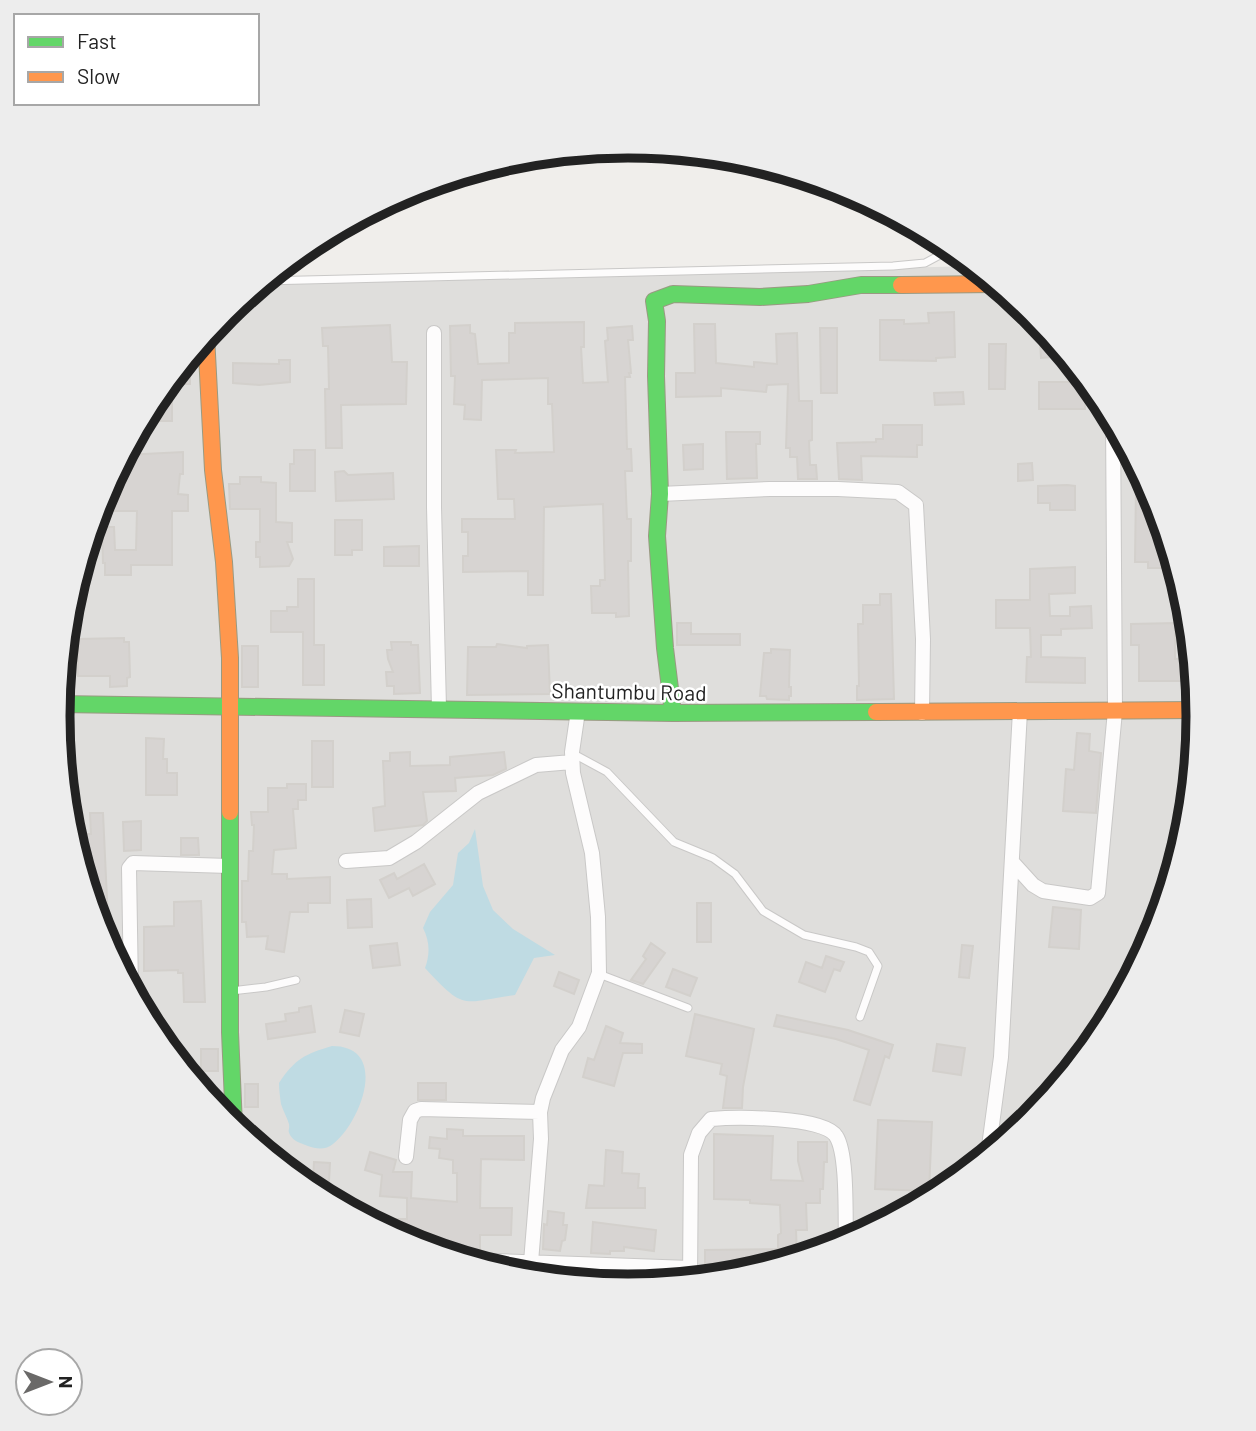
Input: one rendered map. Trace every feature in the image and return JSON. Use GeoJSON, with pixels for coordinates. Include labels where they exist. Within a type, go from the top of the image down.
{"type":"FeatureCollection","features":[{"type":"Feature","properties":{"kind":"street"},"geometry":{"type":"LineString","coordinates":[[673,713],[665,648],[657,536],[660,494],[657,321],[654,301],[673,294],[760,297],[808,294],[862,285],[977,280]]}},
{"type":"Feature","properties":{"kind":"street"},"geometry":{"type":"LineString","coordinates":[[434,333],[439,708]]}},
{"type":"Feature","properties":{"kind":"street"},"geometry":{"type":"LineString","coordinates":[[207,350],[213,470],[224,562],[229,644],[233,1110]]}},
{"type":"Feature","properties":{"kind":"street"},"geometry":{"type":"LineString","coordinates":[[1013,863],[1033,885],[1043,891],[1096,897],[1100,880],[1115,711],[1113,440]]}},
{"type":"Feature","properties":{"kind":"street"},"geometry":{"type":"LineString","coordinates":[[660,494],[838,489],[898,492],[916,505],[923,639],[922,713]]}},
{"type":"Feature","properties":{"kind":"street","name":"Shantumbu Road"},"geometry":{"type":"LineString","coordinates":[[70,704],[673,713],[1186,710]]}},
{"type":"Feature","properties":{"kind":"street"},"geometry":{"type":"LineString","coordinates":[[531,1262],[543,1098],[562,1050],[579,1027],[599,974],[598,917],[592,853],[573,773],[572,757],[578,710]]}},
{"type":"Feature","properties":{"kind":"street"},"geometry":{"type":"LineString","coordinates":[[990,1140],[1001,1057],[1020,711]]}},
{"type":"Feature","properties":{"kind":"street"},"geometry":{"type":"LineString","coordinates":[[346,861],[389,858],[416,842],[478,793],[536,765],[572,757]]}},
{"type":"Feature","properties":{"kind":"street"},"geometry":{"type":"LineString","coordinates":[[131,967],[129,868],[133,863],[229,866]]}},
{"type":"Feature","properties":{"kind":"street"},"geometry":{"type":"LineString","coordinates":[[406,1157],[410,1120],[415,1111],[540,1111]]}},
{"type":"Feature","properties":{"kind":"street"},"geometry":{"type":"LineString","coordinates":[[690,1270],[691,1155],[699,1133],[711,1119],[733,1117],[808,1124],[825,1127],[834,1133],[841,1148],[845,1229]]}},
{"type":"Feature","properties":{"kind":"street"},"geometry":{"type":"LineString","coordinates":[[513,1261],[664,1272]]}},
{"type":"Feature","properties":{"kind":"lane"},"geometry":{"type":"LineString","coordinates":[[279,281],[893,266],[925,263],[941,254]]}},
{"type":"Feature","properties":{"kind":"lane"},"geometry":{"type":"LineString","coordinates":[[572,757],[607,772],[674,842],[713,858],[735,874],[763,911],[804,935],[869,952],[878,966],[860,1017]]}},
{"type":"Feature","properties":{"kind":"lane"},"geometry":{"type":"LineString","coordinates":[[599,974],[688,1008]]}},
{"type":"Feature","properties":{"kind":"lane"},"geometry":{"type":"LineString","coordinates":[[230,991],[296,980]]}},
{"type":"Feature","properties":{"kind":"path"},"geometry":{"type":"LineString","coordinates":[[992,1130],[1008,1124]]}},
{"type":"Feature","properties":{"kind":"shaded area"},"geometry":{"type":"Polygon","coordinates":[[[959,266],[1023,321],[1071,376],[1111,436],[1128,469],[1144,502],[1167,571],[1185,679],[1185,752],[1181,788],[1167,860],[1156,895],[1144,929],[1111,995],[1092,1026],[1048,1083],[1023,1110],[968,1158],[907,1199],[875,1216],[807,1244],[772,1254],[701,1269],[664,1272],[628,1274],[555,1269],[519,1263],[449,1244],[414,1231],[349,1199],[288,1158],[260,1135],[233,1110],[185,1055],[164,1026],[128,962],[112,929],[89,860],[71,752],[71,679],[75,643],[89,571],[100,536],[112,502],[145,436],[164,405],[208,348],[233,321],[275,284],[959,266]]]}},
{"type":"Feature","properties":{"kind":"water"},"geometry":{"type":"Polygon","coordinates":[[[475,829],[483,886],[493,910],[513,929],[555,955],[534,958],[515,995],[465,1001],[448,991],[425,968],[428,948],[423,928],[430,912],[453,885],[458,853],[469,843],[475,829]]]}},
{"type":"Feature","properties":{"kind":"water"},"geometry":{"type":"Polygon","coordinates":[[[332,1046],[350,1049],[361,1058],[365,1071],[365,1087],[353,1119],[343,1133],[330,1146],[314,1148],[298,1142],[290,1135],[289,1124],[281,1104],[279,1083],[301,1058],[332,1046]]]}},
{"type":"Feature","properties":{"kind":"building"},"geometry":{"type":"Polygon","coordinates":[[[954,312],[955,357],[936,358],[936,361],[880,360],[880,320],[904,320],[904,324],[929,323],[928,313],[954,312]]]}},
{"type":"Feature","properties":{"kind":"building"},"geometry":{"type":"Polygon","coordinates":[[[584,322],[584,347],[581,347],[583,383],[608,382],[605,341],[608,340],[607,328],[632,326],[633,340],[628,340],[631,373],[630,377],[625,377],[627,449],[631,449],[632,471],[625,471],[627,519],[631,519],[631,561],[628,561],[629,616],[592,613],[591,586],[600,586],[600,580],[605,580],[603,504],[544,507],[543,595],[528,595],[528,571],[463,572],[463,556],[468,556],[468,532],[462,532],[462,519],[515,519],[514,499],[498,499],[496,450],[516,450],[515,453],[554,452],[552,404],[548,404],[548,378],[482,380],[481,420],[464,419],[465,405],[454,404],[455,376],[451,376],[450,326],[470,325],[470,333],[475,334],[478,364],[509,363],[509,333],[515,333],[515,323],[584,322]]]}},
{"type":"Feature","properties":{"kind":"building"},"geometry":{"type":"Polygon","coordinates":[[[694,324],[715,324],[716,363],[754,367],[754,362],[777,364],[776,334],[797,333],[799,401],[812,401],[810,465],[816,465],[817,479],[798,479],[797,457],[790,457],[790,448],[786,448],[788,384],[767,385],[766,392],[721,388],[721,396],[676,397],[676,373],[695,373],[694,324]]]}},
{"type":"Feature","properties":{"kind":"building"},"geometry":{"type":"Polygon","coordinates":[[[390,325],[392,362],[407,362],[406,404],[341,405],[342,448],[326,448],[325,389],[329,389],[328,346],[323,346],[322,328],[390,325]]]}},
{"type":"Feature","properties":{"kind":"building"},"geometry":{"type":"Polygon","coordinates":[[[820,328],[837,328],[837,393],[821,393],[820,328]]]}},
{"type":"Feature","properties":{"kind":"building"},"geometry":{"type":"Polygon","coordinates":[[[1040,342],[1042,342],[1055,357],[1041,358],[1040,342]]]}},
{"type":"Feature","properties":{"kind":"building"},"geometry":{"type":"Polygon","coordinates":[[[989,344],[1006,344],[1005,389],[989,389],[989,344]]]}},
{"type":"Feature","properties":{"kind":"building"},"geometry":{"type":"Polygon","coordinates":[[[279,360],[290,360],[290,382],[259,385],[233,383],[233,363],[279,364],[279,360]]]}},
{"type":"Feature","properties":{"kind":"building"},"geometry":{"type":"Polygon","coordinates":[[[190,370],[190,384],[179,384],[190,370]]]}},
{"type":"Feature","properties":{"kind":"building"},"geometry":{"type":"Polygon","coordinates":[[[1039,382],[1075,382],[1085,395],[1085,409],[1039,409],[1039,382]]]}},
{"type":"Feature","properties":{"kind":"building"},"geometry":{"type":"Polygon","coordinates":[[[963,392],[964,404],[935,405],[934,393],[963,392]]]}},
{"type":"Feature","properties":{"kind":"building"},"geometry":{"type":"Polygon","coordinates":[[[172,394],[172,421],[154,421],[172,394]]]}},
{"type":"Feature","properties":{"kind":"building"},"geometry":{"type":"Polygon","coordinates":[[[883,425],[922,425],[922,445],[917,445],[917,457],[861,456],[862,480],[839,479],[837,443],[876,442],[876,439],[883,439],[883,425]]]}},
{"type":"Feature","properties":{"kind":"building"},"geometry":{"type":"Polygon","coordinates":[[[726,432],[760,432],[760,444],[756,444],[757,478],[727,479],[726,432]]]}},
{"type":"Feature","properties":{"kind":"building"},"geometry":{"type":"Polygon","coordinates":[[[703,444],[703,469],[684,470],[683,445],[703,444]]]}},
{"type":"Feature","properties":{"kind":"building"},"geometry":{"type":"Polygon","coordinates":[[[294,450],[315,450],[315,491],[290,491],[290,464],[294,464],[294,450]]]}},
{"type":"Feature","properties":{"kind":"building"},"geometry":{"type":"Polygon","coordinates":[[[183,452],[183,474],[180,474],[178,494],[188,495],[188,511],[172,511],[172,565],[131,565],[131,575],[105,575],[103,527],[114,527],[115,550],[136,550],[137,511],[109,511],[136,454],[183,452]]]}},
{"type":"Feature","properties":{"kind":"building"},"geometry":{"type":"Polygon","coordinates":[[[1032,463],[1033,480],[1018,481],[1018,464],[1032,463]]]}},
{"type":"Feature","properties":{"kind":"building"},"geometry":{"type":"Polygon","coordinates":[[[344,471],[348,475],[393,473],[394,499],[336,501],[335,472],[344,471]]]}},
{"type":"Feature","properties":{"kind":"building"},"geometry":{"type":"Polygon","coordinates":[[[240,477],[261,477],[261,482],[276,483],[276,522],[292,523],[292,542],[287,542],[293,559],[289,566],[260,567],[260,557],[256,557],[256,542],[260,542],[260,509],[230,509],[229,484],[240,484],[240,477]]]}},
{"type":"Feature","properties":{"kind":"building"},"geometry":{"type":"Polygon","coordinates":[[[1038,486],[1075,486],[1075,510],[1050,510],[1050,503],[1038,503],[1038,486]]]}},
{"type":"Feature","properties":{"kind":"building"},"geometry":{"type":"Polygon","coordinates":[[[1136,486],[1166,568],[1148,568],[1148,562],[1135,562],[1136,486]]]}},
{"type":"Feature","properties":{"kind":"building"},"geometry":{"type":"Polygon","coordinates":[[[335,520],[362,520],[362,550],[352,550],[352,555],[335,555],[335,520]]]}},
{"type":"Feature","properties":{"kind":"building"},"geometry":{"type":"Polygon","coordinates":[[[419,546],[419,566],[384,566],[384,547],[419,546]]]}},
{"type":"Feature","properties":{"kind":"building"},"geometry":{"type":"Polygon","coordinates":[[[1075,567],[1075,593],[1049,594],[1050,616],[1070,616],[1070,607],[1091,606],[1092,628],[1061,629],[1061,635],[1041,635],[1041,657],[1085,658],[1085,683],[1026,682],[1027,657],[1031,657],[1030,628],[996,628],[996,600],[1030,600],[1030,569],[1075,567]]]}},
{"type":"Feature","properties":{"kind":"building"},"geometry":{"type":"Polygon","coordinates":[[[298,579],[314,579],[314,645],[324,645],[324,685],[303,685],[303,632],[271,632],[271,611],[287,611],[287,607],[298,607],[298,579]]]}},
{"type":"Feature","properties":{"kind":"building"},"geometry":{"type":"Polygon","coordinates":[[[880,594],[891,594],[894,699],[857,700],[858,624],[863,624],[863,605],[880,605],[880,594]]]}},
{"type":"Feature","properties":{"kind":"building"},"geometry":{"type":"Polygon","coordinates":[[[677,623],[691,623],[691,634],[740,634],[740,645],[677,645],[677,623]]]}},
{"type":"Feature","properties":{"kind":"building"},"geometry":{"type":"Polygon","coordinates":[[[1175,623],[1175,659],[1183,659],[1185,681],[1139,681],[1139,645],[1131,645],[1131,624],[1175,623]]]}},
{"type":"Feature","properties":{"kind":"building"},"geometry":{"type":"Polygon","coordinates":[[[124,638],[124,642],[129,642],[130,677],[127,678],[127,686],[110,687],[110,676],[78,676],[78,639],[124,638]]]}},
{"type":"Feature","properties":{"kind":"building"},"geometry":{"type":"Polygon","coordinates":[[[391,642],[411,642],[411,645],[418,645],[420,693],[394,694],[394,686],[387,686],[386,672],[393,672],[387,650],[392,650],[391,642]]]}},
{"type":"Feature","properties":{"kind":"building"},"geometry":{"type":"Polygon","coordinates":[[[497,644],[527,648],[548,645],[550,694],[467,695],[468,647],[496,647],[497,644]]]}},
{"type":"Feature","properties":{"kind":"building"},"geometry":{"type":"Polygon","coordinates":[[[242,646],[258,646],[258,687],[242,687],[242,646]]]}},
{"type":"Feature","properties":{"kind":"building"},"geometry":{"type":"Polygon","coordinates":[[[771,649],[790,650],[789,700],[760,696],[764,653],[771,653],[771,649]]]}},
{"type":"Feature","properties":{"kind":"building"},"geometry":{"type":"Polygon","coordinates":[[[1077,733],[1090,734],[1089,751],[1101,753],[1096,813],[1063,811],[1066,769],[1074,770],[1077,733]]]}},
{"type":"Feature","properties":{"kind":"building"},"geometry":{"type":"Polygon","coordinates":[[[146,738],[164,739],[163,759],[167,759],[167,773],[177,773],[177,795],[146,795],[146,738]]]}},
{"type":"Feature","properties":{"kind":"building"},"geometry":{"type":"Polygon","coordinates":[[[312,741],[333,741],[333,787],[312,787],[312,741]]]}},
{"type":"Feature","properties":{"kind":"building"},"geometry":{"type":"Polygon","coordinates":[[[410,752],[410,766],[450,765],[450,757],[504,752],[506,769],[493,775],[455,778],[456,791],[423,792],[427,821],[423,825],[375,831],[373,808],[385,806],[383,761],[390,761],[390,753],[410,752]]]}},
{"type":"Feature","properties":{"kind":"building"},"geometry":{"type":"Polygon","coordinates":[[[287,784],[306,784],[306,800],[298,800],[298,809],[293,809],[296,848],[274,850],[272,874],[287,874],[287,879],[330,877],[330,903],[308,903],[308,912],[290,912],[284,952],[266,949],[268,936],[247,937],[246,922],[242,922],[242,881],[248,881],[249,851],[253,851],[254,825],[251,812],[268,812],[268,788],[287,788],[287,784]]]}},
{"type":"Feature","properties":{"kind":"building"},"geometry":{"type":"Polygon","coordinates":[[[90,813],[103,813],[108,917],[83,834],[91,834],[90,813]]]}},
{"type":"Feature","properties":{"kind":"building"},"geometry":{"type":"Polygon","coordinates":[[[141,821],[141,850],[124,851],[123,822],[141,821]]]}},
{"type":"Feature","properties":{"kind":"building"},"geometry":{"type":"Polygon","coordinates":[[[181,838],[198,838],[199,855],[181,855],[181,838]]]}},
{"type":"Feature","properties":{"kind":"building"},"geometry":{"type":"Polygon","coordinates":[[[424,864],[435,884],[413,896],[409,888],[389,898],[380,880],[394,873],[397,879],[424,864]]]}},
{"type":"Feature","properties":{"kind":"building"},"geometry":{"type":"Polygon","coordinates":[[[371,899],[372,927],[348,928],[347,900],[371,899]]]}},
{"type":"Feature","properties":{"kind":"building"},"geometry":{"type":"Polygon","coordinates":[[[201,901],[205,1002],[184,1002],[183,973],[178,973],[178,970],[144,971],[144,927],[174,926],[174,902],[201,901]]]}},
{"type":"Feature","properties":{"kind":"building"},"geometry":{"type":"Polygon","coordinates":[[[697,903],[711,903],[711,942],[697,942],[697,903]]]}},
{"type":"Feature","properties":{"kind":"building"},"geometry":{"type":"Polygon","coordinates":[[[1053,907],[1081,910],[1079,949],[1049,947],[1053,907]]]}},
{"type":"Feature","properties":{"kind":"building"},"geometry":{"type":"Polygon","coordinates":[[[397,943],[400,965],[373,968],[370,946],[397,943]]]}},
{"type":"Feature","properties":{"kind":"building"},"geometry":{"type":"Polygon","coordinates":[[[651,943],[665,953],[643,984],[631,980],[646,959],[643,956],[651,943]]]}},
{"type":"Feature","properties":{"kind":"building"},"geometry":{"type":"Polygon","coordinates":[[[962,945],[973,946],[969,978],[959,977],[962,945]]]}},
{"type":"Feature","properties":{"kind":"building"},"geometry":{"type":"Polygon","coordinates":[[[826,956],[844,962],[840,971],[834,969],[825,992],[799,982],[806,962],[822,968],[826,956]]]}},
{"type":"Feature","properties":{"kind":"building"},"geometry":{"type":"Polygon","coordinates":[[[673,969],[697,978],[690,996],[666,987],[673,969]]]}},
{"type":"Feature","properties":{"kind":"building"},"geometry":{"type":"Polygon","coordinates":[[[559,972],[579,980],[574,994],[554,986],[559,972]]]}},
{"type":"Feature","properties":{"kind":"building"},"geometry":{"type":"Polygon","coordinates":[[[311,1006],[315,1032],[268,1039],[266,1024],[286,1021],[285,1014],[299,1012],[299,1008],[311,1006]]]}},
{"type":"Feature","properties":{"kind":"building"},"geometry":{"type":"Polygon","coordinates":[[[345,1010],[364,1014],[359,1036],[340,1032],[345,1010]]]}},
{"type":"Feature","properties":{"kind":"building"},"geometry":{"type":"Polygon","coordinates":[[[695,1014],[754,1029],[743,1087],[742,1108],[723,1108],[727,1076],[720,1074],[722,1064],[686,1056],[695,1014]]]}},
{"type":"Feature","properties":{"kind":"building"},"geometry":{"type":"Polygon","coordinates":[[[777,1015],[848,1030],[893,1045],[889,1058],[885,1056],[870,1105],[854,1100],[869,1050],[836,1039],[774,1026],[777,1015]]]}},
{"type":"Feature","properties":{"kind":"building"},"geometry":{"type":"Polygon","coordinates":[[[606,1026],[623,1033],[620,1043],[642,1044],[642,1053],[623,1053],[614,1086],[583,1077],[588,1058],[594,1060],[606,1026]]]}},
{"type":"Feature","properties":{"kind":"building"},"geometry":{"type":"Polygon","coordinates":[[[937,1044],[965,1048],[961,1075],[933,1071],[937,1044]]]}},
{"type":"Feature","properties":{"kind":"building"},"geometry":{"type":"Polygon","coordinates":[[[201,1049],[218,1049],[218,1071],[201,1071],[201,1049]]]}},
{"type":"Feature","properties":{"kind":"building"},"geometry":{"type":"Polygon","coordinates":[[[418,1083],[446,1083],[446,1100],[418,1100],[418,1083]]]}},
{"type":"Feature","properties":{"kind":"building"},"geometry":{"type":"Polygon","coordinates":[[[245,1084],[258,1084],[258,1107],[245,1107],[245,1084]]]}},
{"type":"Feature","properties":{"kind":"building"},"geometry":{"type":"Polygon","coordinates":[[[878,1120],[932,1122],[929,1185],[920,1191],[875,1189],[878,1120]]]}},
{"type":"Feature","properties":{"kind":"building"},"geometry":{"type":"Polygon","coordinates":[[[447,1129],[463,1130],[463,1136],[524,1136],[524,1160],[481,1159],[480,1208],[512,1208],[511,1235],[480,1235],[480,1251],[449,1244],[390,1220],[407,1219],[407,1198],[380,1196],[382,1175],[365,1170],[370,1152],[396,1160],[393,1172],[412,1172],[411,1198],[457,1202],[457,1173],[453,1173],[453,1160],[439,1158],[440,1149],[429,1148],[430,1137],[447,1139],[447,1129]]]}},
{"type":"Feature","properties":{"kind":"building"},"geometry":{"type":"Polygon","coordinates":[[[714,1134],[773,1136],[771,1180],[803,1181],[798,1161],[798,1142],[827,1142],[827,1162],[824,1162],[820,1203],[806,1203],[807,1230],[796,1230],[797,1247],[705,1268],[705,1250],[778,1249],[778,1235],[781,1233],[780,1205],[750,1203],[750,1200],[714,1199],[714,1134]]]}},
{"type":"Feature","properties":{"kind":"building"},"geometry":{"type":"Polygon","coordinates":[[[606,1150],[623,1152],[622,1173],[639,1174],[638,1188],[645,1188],[645,1208],[586,1208],[589,1185],[604,1186],[606,1150]]]}},
{"type":"Feature","properties":{"kind":"building"},"geometry":{"type":"Polygon","coordinates":[[[314,1162],[330,1163],[329,1181],[320,1180],[313,1176],[314,1162]]]}},
{"type":"Feature","properties":{"kind":"building"},"geometry":{"type":"Polygon","coordinates":[[[548,1211],[564,1213],[563,1225],[567,1225],[560,1251],[543,1249],[544,1224],[547,1225],[548,1211]]]}},
{"type":"Feature","properties":{"kind":"building"},"geometry":{"type":"Polygon","coordinates":[[[593,1222],[656,1230],[654,1251],[624,1247],[624,1251],[610,1251],[610,1254],[591,1253],[593,1222]]]}},
{"type":"Feature","properties":{"kind":"traffic: fast"},"geometry":{"type":"LineString","coordinates":[[673,713],[665,648],[657,536],[660,494],[657,321],[654,301],[673,294],[760,297],[808,294],[861,285],[901,285]]}},
{"type":"Feature","properties":{"kind":"traffic: fast"},"geometry":{"type":"LineString","coordinates":[[70,704],[673,713],[876,712]]}},
{"type":"Feature","properties":{"kind":"traffic: fast"},"geometry":{"type":"LineString","coordinates":[[230,812],[230,1032],[233,1110]]}},
{"type":"Feature","properties":{"kind":"traffic: slow"},"geometry":{"type":"LineString","coordinates":[[901,285],[982,284]]}},
{"type":"Feature","properties":{"kind":"traffic: slow"},"geometry":{"type":"LineString","coordinates":[[207,350],[213,470],[224,562],[230,658],[230,812]]}},
{"type":"Feature","properties":{"kind":"traffic: slow"},"geometry":{"type":"LineString","coordinates":[[876,712],[1186,710]]}}]}
